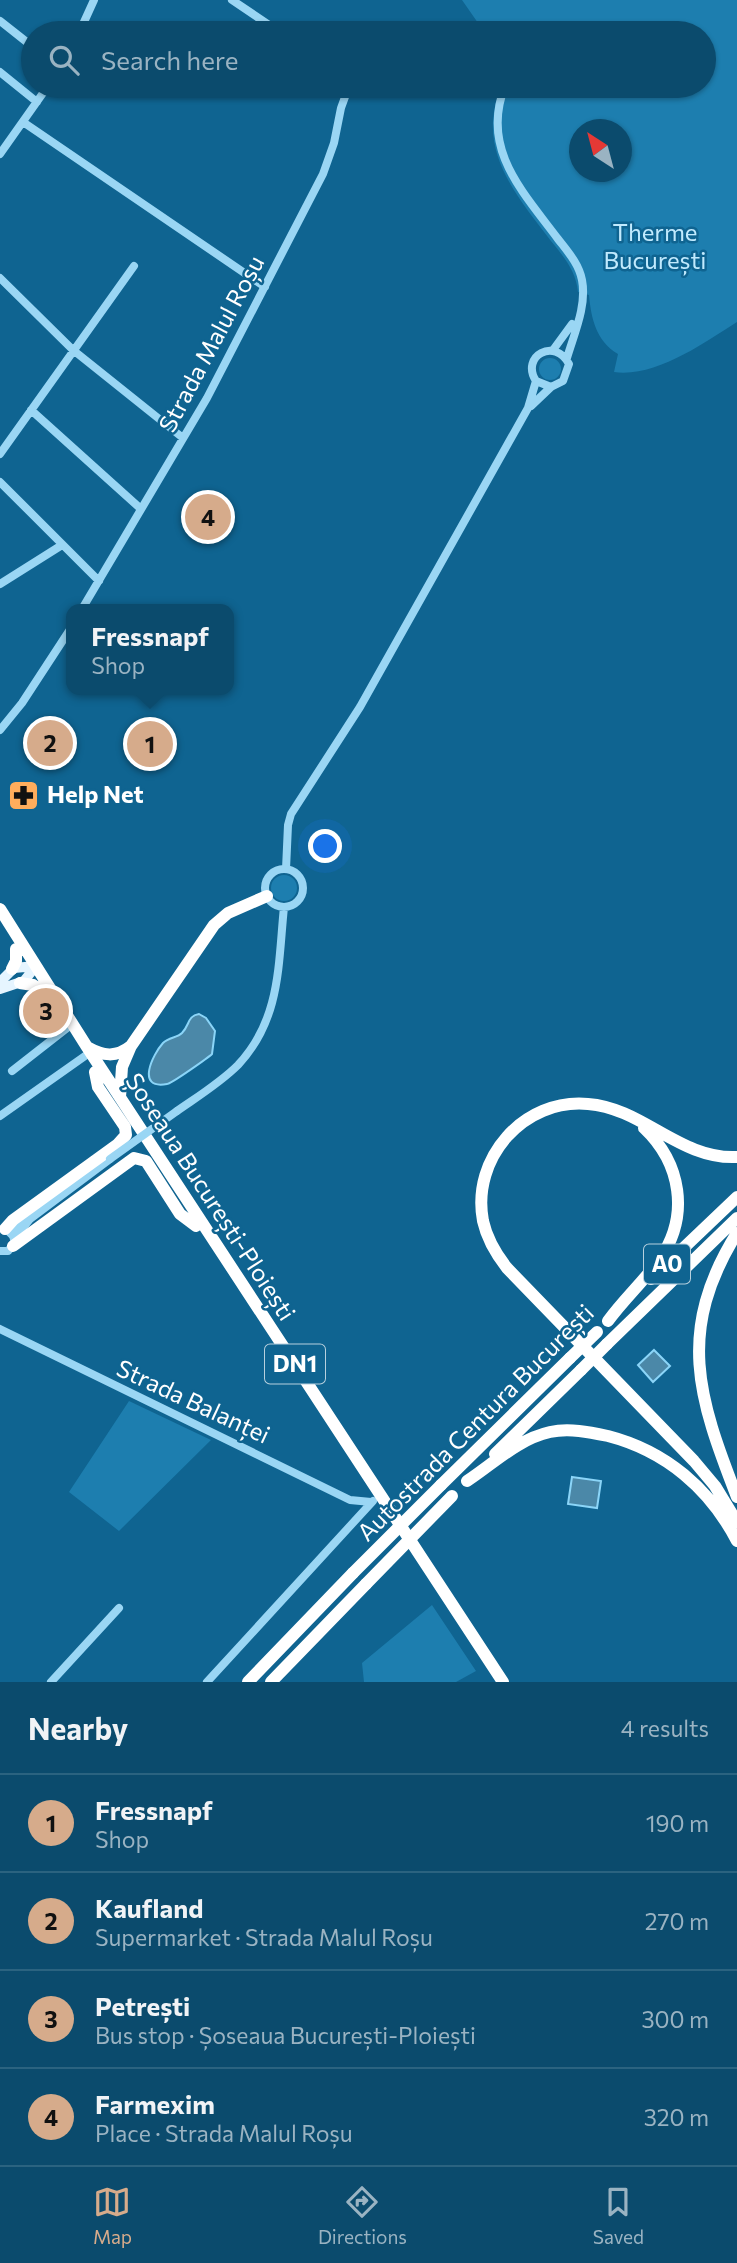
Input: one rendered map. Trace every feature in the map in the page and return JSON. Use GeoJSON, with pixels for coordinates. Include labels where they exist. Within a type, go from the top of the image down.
{"type":"FeatureCollection","features":[{"type":"Feature","properties":{"kind":"highway"},"geometry":{"type":"LineString","coordinates":[[120,1097],[121,1072],[131,1046],[218,920],[234,909],[267,895]]}},
{"type":"Feature","properties":{"kind":"highway","name":"DN1"},"geometry":{"type":"LineString","coordinates":[[0,909],[19,947]]}},
{"type":"Feature","properties":{"kind":"highway","name":"DN1"},"geometry":{"type":"LineString","coordinates":[[0,925],[19,947]]}},
{"type":"Feature","properties":{"kind":"highway"},"geometry":{"type":"LineString","coordinates":[[12,969],[19,947]]}},
{"type":"Feature","properties":{"kind":"highway","name":"Șoseaua București-Ploiești"},"geometry":{"type":"LineString","coordinates":[[19,947],[42,991],[86,1051],[95,1072],[494,1682]]}},
{"type":"Feature","properties":{"kind":"highway","name":"Șoseaua București-Ploiești"},"geometry":{"type":"LineString","coordinates":[[31,969],[120,1097],[503,1682]]}},
{"type":"Feature","properties":{"kind":"highway"},"geometry":{"type":"LineString","coordinates":[[20,983],[33,985],[42,991]]}},
{"type":"Feature","properties":{"kind":"highway"},"geometry":{"type":"LineString","coordinates":[[86,1051],[112,1055],[131,1046]]}},
{"type":"Feature","properties":{"kind":"highway"},"geometry":{"type":"LineString","coordinates":[[9,1235],[13,1220],[118,1144],[126,1135],[125,1127],[98,1087],[95,1072]]}},
{"type":"Feature","properties":{"kind":"highway"},"geometry":{"type":"LineString","coordinates":[[737,1157],[692,1150],[601,1105],[572,1104],[550,1108],[521,1123],[501,1143],[489,1163],[482,1195],[483,1220],[491,1244],[507,1268],[694,1461],[715,1486],[737,1522]]}},
{"type":"Feature","properties":{"kind":"highway"},"geometry":{"type":"LineString","coordinates":[[608,1321],[659,1260],[668,1246],[677,1218],[677,1183],[669,1160],[661,1146],[636,1120]]}},
{"type":"Feature","properties":{"kind":"highway"},"geometry":{"type":"LineString","coordinates":[[9,1235],[134,1158],[146,1161],[180,1214],[196,1226]]}},
{"type":"Feature","properties":{"kind":"highway","name":"Autostrada Centura București"},"geometry":{"type":"LineString","coordinates":[[248,1682],[441,1485],[737,1197]]}},
{"type":"Feature","properties":{"kind":"highway","name":"Autostrada Centura București"},"geometry":{"type":"LineString","coordinates":[[271,1682],[467,1481],[737,1218]]}},
{"type":"Feature","properties":{"kind":"highway"},"geometry":{"type":"LineString","coordinates":[[737,1233],[719,1265],[705,1300],[698,1361],[701,1393],[708,1418],[737,1497]]}},
{"type":"Feature","properties":{"kind":"highway"},"geometry":{"type":"LineString","coordinates":[[467,1481],[536,1436],[565,1430],[600,1434],[642,1448],[680,1470],[720,1512],[737,1541]]}},
{"type":"Feature","properties":{"kind":"main road"},"geometry":{"type":"LineString","coordinates":[[0,982],[12,969],[31,969]]}},
{"type":"Feature","properties":{"kind":"main road"},"geometry":{"type":"LineString","coordinates":[[0,989],[20,983],[31,969]]}},
{"type":"Feature","properties":{"kind":"street"},"geometry":{"type":"LineString","coordinates":[[84,21],[94,0]]}},
{"type":"Feature","properties":{"kind":"street"},"geometry":{"type":"LineString","coordinates":[[232,0],[263,21]]}},
{"type":"Feature","properties":{"kind":"street"},"geometry":{"type":"LineString","coordinates":[[0,21],[21,38]]}},
{"type":"Feature","properties":{"kind":"street"},"geometry":{"type":"LineString","coordinates":[[0,72],[21,89]]}},
{"type":"Feature","properties":{"kind":"street"},"geometry":{"type":"LineString","coordinates":[[32,98],[37,102]]}},
{"type":"Feature","properties":{"kind":"street"},"geometry":{"type":"LineString","coordinates":[[0,154],[40,98]]}},
{"type":"Feature","properties":{"kind":"street","name":"Strada Malul Roșu"},"geometry":{"type":"LineString","coordinates":[[85,604],[207,398],[265,287],[328,163],[345,98]]}},
{"type":"Feature","properties":{"kind":"street"},"geometry":{"type":"LineString","coordinates":[[502,98],[498,124],[504,161],[517,185],[574,260],[582,282],[583,302],[566,358],[569,366],[566,377],[528,408]]}},
{"type":"Feature","properties":{"kind":"street"},"geometry":{"type":"LineString","coordinates":[[23,122],[265,287]]}},
{"type":"Feature","properties":{"kind":"street"},"geometry":{"type":"LineString","coordinates":[[0,454],[134,267]]}},
{"type":"Feature","properties":{"kind":"street"},"geometry":{"type":"LineString","coordinates":[[0,278],[73,350],[183,438]]}},
{"type":"Feature","properties":{"kind":"street"},"geometry":{"type":"LineString","coordinates":[[553,350],[570,330],[583,302]]}},
{"type":"Feature","properties":{"kind":"street"},"geometry":{"type":"LineString","coordinates":[[286,869],[291,814],[356,715],[528,408],[536,382],[532,371],[535,359],[545,351],[553,350],[566,358]]}},
{"type":"Feature","properties":{"kind":"street"},"geometry":{"type":"LineString","coordinates":[[536,382],[551,387]]}},
{"type":"Feature","properties":{"kind":"street"},"geometry":{"type":"LineString","coordinates":[[31,410],[142,509]]}},
{"type":"Feature","properties":{"kind":"street"},"geometry":{"type":"LineString","coordinates":[[0,482],[99,581]]}},
{"type":"Feature","properties":{"kind":"street"},"geometry":{"type":"LineString","coordinates":[[0,584],[62,545]]}},
{"type":"Feature","properties":{"kind":"street"},"geometry":{"type":"LineString","coordinates":[[0,730],[66,636]]}},
{"type":"Feature","properties":{"kind":"street"},"geometry":{"type":"LineString","coordinates":[[286,869],[298,876],[303,889],[295,904],[284,907],[274,904],[265,887],[268,878],[276,871],[286,869]]}},
{"type":"Feature","properties":{"kind":"street"},"geometry":{"type":"LineString","coordinates":[[0,1251],[8,1251],[9,1235],[23,1221],[30,1219],[236,1067],[265,1025],[275,993],[284,907]]}},
{"type":"Feature","properties":{"kind":"street"},"geometry":{"type":"LineString","coordinates":[[12,1072],[67,1028]]}},
{"type":"Feature","properties":{"kind":"street"},"geometry":{"type":"LineString","coordinates":[[0,1116],[86,1051]]}},
{"type":"Feature","properties":{"kind":"street","name":"Strada Balanței"},"geometry":{"type":"LineString","coordinates":[[0,1329],[350,1500],[373,1500]]}},
{"type":"Feature","properties":{"kind":"street"},"geometry":{"type":"LineString","coordinates":[[207,1682],[373,1500]]}},
{"type":"Feature","properties":{"kind":"street"},"geometry":{"type":"LineString","coordinates":[[51,1682],[119,1608]]}},
{"type":"Feature","properties":{"kind":"green space","name":"Therme București"},"geometry":{"type":"Polygon","coordinates":[[[462,0],[737,0],[737,322],[694,349],[662,364],[646,370],[614,372],[618,354],[604,343],[596,328],[589,295],[578,292],[569,265],[513,188],[496,150],[493,130],[498,98],[716,98],[716,21],[477,21],[462,0]]]}},
{"type":"Feature","properties":{"kind":"green space"},"geometry":{"type":"Polygon","coordinates":[[[550,358],[558,361],[561,369],[558,377],[550,380],[542,377],[539,369],[542,361],[550,358]]]}},
{"type":"Feature","properties":{"kind":"green space"},"geometry":{"type":"Polygon","coordinates":[[[284,875],[293,879],[297,888],[293,897],[284,901],[275,897],[271,888],[275,879],[284,875]]]}},
{"type":"Feature","properties":{"kind":"green space"},"geometry":{"type":"Polygon","coordinates":[[[129,1401],[211,1440],[119,1531],[69,1492],[129,1401]]]}},
{"type":"Feature","properties":{"kind":"green space"},"geometry":{"type":"Polygon","coordinates":[[[432,1605],[476,1671],[456,1682],[364,1682],[362,1663],[432,1605]]]}},
{"type":"Feature","properties":{"kind":"shaded area"},"geometry":{"type":"Polygon","coordinates":[[[199,1014],[206,1018],[215,1031],[212,1054],[170,1083],[151,1082],[149,1070],[159,1048],[165,1041],[182,1033],[190,1019],[199,1014]]]}},
{"type":"Feature","properties":{"kind":"shaded area"},"geometry":{"type":"Polygon","coordinates":[[[654,1350],[670,1366],[653,1382],[638,1365],[654,1350]]]}},
{"type":"Feature","properties":{"kind":"shaded area"},"geometry":{"type":"Polygon","coordinates":[[[572,1477],[601,1481],[597,1508],[568,1504],[572,1477]]]}},
{"type":"Feature","properties":{"kind":"place","name":"Farmexim"},"geometry":{"type":"Point","coordinates":[208,517]}},
{"type":"Feature","properties":{"kind":"place","name":"Kaufland"},"geometry":{"type":"Point","coordinates":[50,743]}},
{"type":"Feature","properties":{"kind":"place","name":"Fressnapf"},"geometry":{"type":"Point","coordinates":[150,744]}},
{"type":"Feature","properties":{"kind":"place","name":"Help Net"},"geometry":{"type":"Point","coordinates":[24,795]}},
{"type":"Feature","properties":{"kind":"place","name":"Petrești"},"geometry":{"type":"Point","coordinates":[46,1011]}}]}
